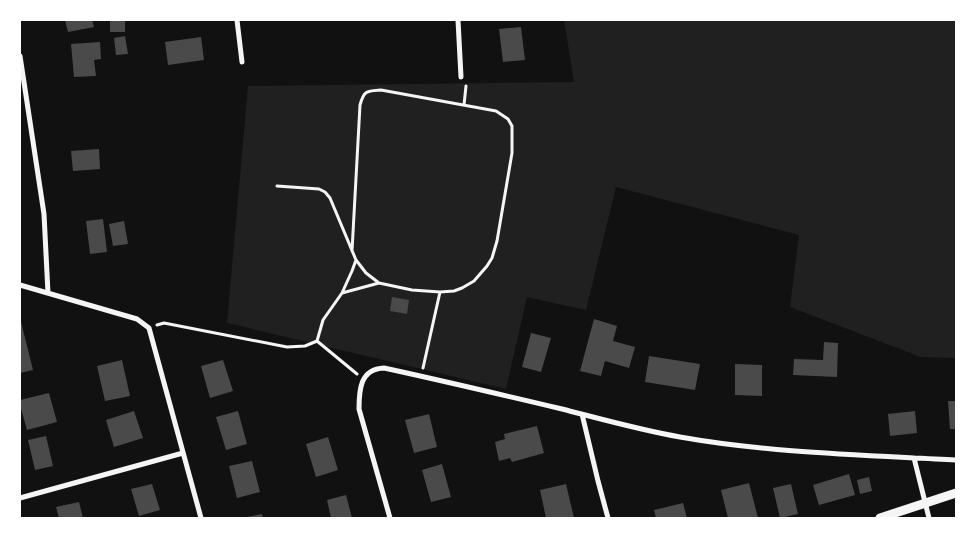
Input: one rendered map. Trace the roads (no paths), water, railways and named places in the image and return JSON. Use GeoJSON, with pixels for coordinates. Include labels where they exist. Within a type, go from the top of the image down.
{"type":"FeatureCollection","features":[{"type":"Feature","properties":{"kind":"street"},"geometry":{"type":"LineString","coordinates":[[237,20],[242,62]]}},
{"type":"Feature","properties":{"kind":"street"},"geometry":{"type":"LineString","coordinates":[[458,20],[461,77]]}},
{"type":"Feature","properties":{"kind":"street"},"geometry":{"type":"LineString","coordinates":[[20,56],[44,214],[48,293]]}},
{"type":"Feature","properties":{"kind":"street"},"geometry":{"type":"LineString","coordinates":[[20,286],[137,319],[149,328],[201,518]]}},
{"type":"Feature","properties":{"kind":"street"},"geometry":{"type":"LineString","coordinates":[[390,518],[359,409],[359,392],[364,379],[377,368],[421,376],[680,437],[792,450],[956,460]]}},
{"type":"Feature","properties":{"kind":"street"},"geometry":{"type":"LineString","coordinates":[[582,414],[608,518]]}},
{"type":"Feature","properties":{"kind":"street"},"geometry":{"type":"LineString","coordinates":[[20,498],[183,453]]}},
{"type":"Feature","properties":{"kind":"street"},"geometry":{"type":"LineString","coordinates":[[914,458],[929,518]]}},
{"type":"Feature","properties":{"kind":"street"},"geometry":{"type":"LineString","coordinates":[[880,518],[956,493]]}}]}
